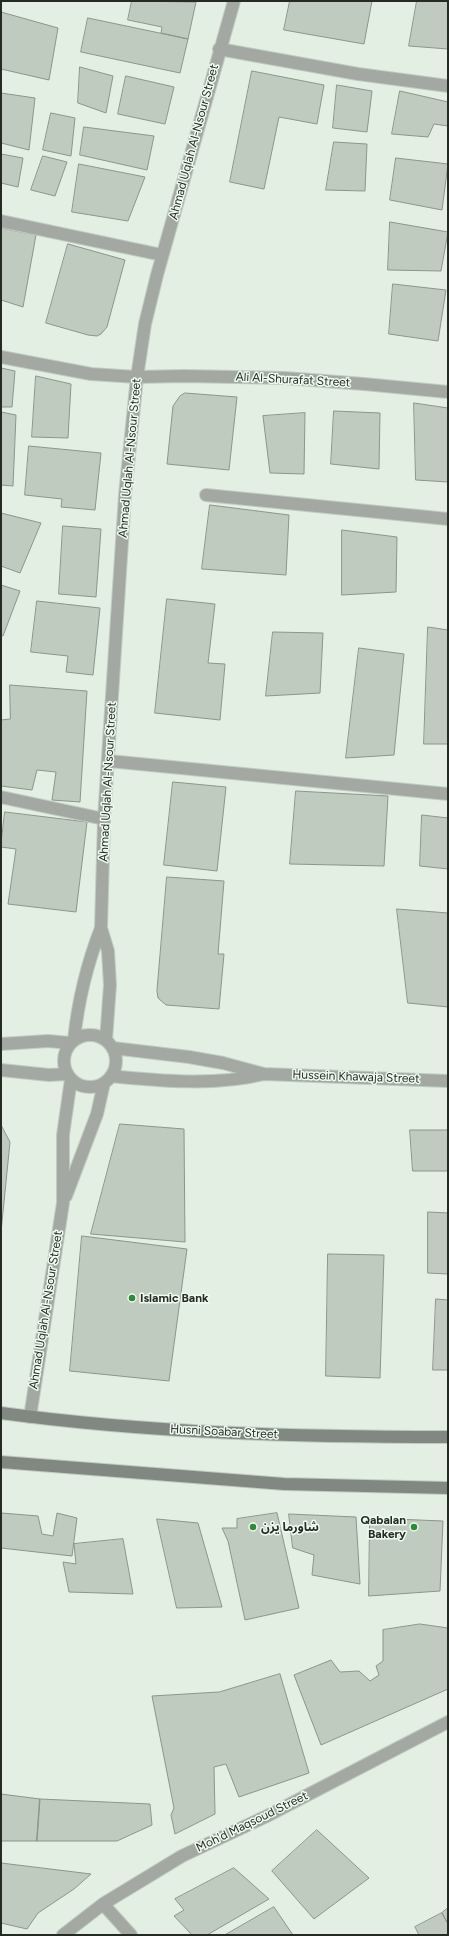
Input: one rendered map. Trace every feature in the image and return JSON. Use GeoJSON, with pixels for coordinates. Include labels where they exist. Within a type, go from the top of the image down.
{"type":"FeatureCollection","features":[{"type":"Feature","properties":{"kind":"main road","name":"Husni Soabar Street"},"geometry":{"type":"LineString","coordinates":[[1,1413],[127,1426],[281,1435],[448,1437]]}},
{"type":"Feature","properties":{"kind":"main road"},"geometry":{"type":"LineString","coordinates":[[1,1462],[284,1484],[448,1488]]}},
{"type":"Feature","properties":{"kind":"street","name":"Ahmad Uqlah Al-Nsour Street"},"geometry":{"type":"LineString","coordinates":[[110,1044],[108,951],[101,928],[104,819],[109,761],[125,495],[137,377],[145,324],[162,255],[219,49],[234,1]]}},
{"type":"Feature","properties":{"kind":"street"},"geometry":{"type":"LineString","coordinates":[[219,49],[358,74],[448,86]]}},
{"type":"Feature","properties":{"kind":"street"},"geometry":{"type":"LineString","coordinates":[[1,221],[162,255]]}},
{"type":"Feature","properties":{"kind":"street","name":"Ali Al-Shurafat Street"},"geometry":{"type":"LineString","coordinates":[[1,357],[91,374],[137,377],[184,376],[285,378],[448,392]]}},
{"type":"Feature","properties":{"kind":"street"},"geometry":{"type":"LineString","coordinates":[[206,495],[448,519]]}},
{"type":"Feature","properties":{"kind":"street"},"geometry":{"type":"LineString","coordinates":[[109,761],[448,794]]}},
{"type":"Feature","properties":{"kind":"street"},"geometry":{"type":"LineString","coordinates":[[1,797],[104,819]]}},
{"type":"Feature","properties":{"kind":"street","name":"Ahmad Uqlah Al-Nsour Street"},"geometry":{"type":"LineString","coordinates":[[72,1041],[82,989],[92,951],[101,928]]}},
{"type":"Feature","properties":{"kind":"street"},"geometry":{"type":"LineString","coordinates":[[1,1044],[72,1041],[90,1034],[98,1036],[110,1044],[116,1062],[107,1080],[96,1086],[87,1087],[78,1084],[69,1076],[64,1058],[72,1041]]}},
{"type":"Feature","properties":{"kind":"street","name":"Hussein Khawaja Street"},"geometry":{"type":"LineString","coordinates":[[110,1044],[203,1059],[246,1068],[264,1074]]}},
{"type":"Feature","properties":{"kind":"street"},"geometry":{"type":"LineString","coordinates":[[1,1070],[69,1076]]}},
{"type":"Feature","properties":{"kind":"street","name":"Hussein Khawaja Street"},"geometry":{"type":"LineString","coordinates":[[107,1080],[227,1080],[242,1079],[264,1074],[448,1081]]}},
{"type":"Feature","properties":{"kind":"street","name":"Ahmad Uqlah Al-Nsour Street"},"geometry":{"type":"LineString","coordinates":[[30,1417],[63,1203],[63,1135],[69,1076]]}},
{"type":"Feature","properties":{"kind":"street","name":"Ahmad Uqlah Al-Nsour Street"},"geometry":{"type":"LineString","coordinates":[[63,1203],[97,1114],[107,1080]]}},
{"type":"Feature","properties":{"kind":"street","name":"Moh'd Maqsoud Street"},"geometry":{"type":"LineString","coordinates":[[63,1935],[103,1904],[182,1856],[267,1816],[448,1722]]}},
{"type":"Feature","properties":{"kind":"street"},"geometry":{"type":"LineString","coordinates":[[103,1904],[131,1935]]}},
{"type":"Feature","properties":{"kind":"building"},"geometry":{"type":"Polygon","coordinates":[[[132,1],[196,2],[188,39],[161,33],[162,27],[128,20],[132,1]]]}},
{"type":"Feature","properties":{"kind":"building"},"geometry":{"type":"Polygon","coordinates":[[[290,1],[372,1],[364,44],[284,30],[290,1]]]}},
{"type":"Feature","properties":{"kind":"building"},"geometry":{"type":"Polygon","coordinates":[[[417,1],[448,1],[448,49],[409,46],[417,1]]]}},
{"type":"Feature","properties":{"kind":"building"},"geometry":{"type":"Polygon","coordinates":[[[1,12],[58,28],[49,80],[1,69],[1,12]]]}},
{"type":"Feature","properties":{"kind":"building"},"geometry":{"type":"Polygon","coordinates":[[[88,18],[188,39],[180,73],[81,52],[88,18]]]}},
{"type":"Feature","properties":{"kind":"building"},"geometry":{"type":"Polygon","coordinates":[[[80,67],[113,76],[106,113],[78,103],[80,67]]]}},
{"type":"Feature","properties":{"kind":"building"},"geometry":{"type":"Polygon","coordinates":[[[252,71],[324,85],[317,124],[279,117],[264,189],[230,182],[252,71]]]}},
{"type":"Feature","properties":{"kind":"building"},"geometry":{"type":"Polygon","coordinates":[[[126,76],[174,87],[165,124],[118,114],[126,76]]]}},
{"type":"Feature","properties":{"kind":"building"},"geometry":{"type":"Polygon","coordinates":[[[337,85],[372,91],[367,132],[333,128],[337,85]]]}},
{"type":"Feature","properties":{"kind":"building"},"geometry":{"type":"Polygon","coordinates":[[[400,91],[448,102],[448,126],[434,124],[428,137],[392,134],[400,91]]]}},
{"type":"Feature","properties":{"kind":"building"},"geometry":{"type":"Polygon","coordinates":[[[1,93],[35,98],[29,150],[1,143],[1,93]]]}},
{"type":"Feature","properties":{"kind":"building"},"geometry":{"type":"Polygon","coordinates":[[[51,113],[75,118],[71,156],[43,150],[51,113]]]}},
{"type":"Feature","properties":{"kind":"building"},"geometry":{"type":"Polygon","coordinates":[[[84,127],[154,136],[147,170],[80,155],[84,127]]]}},
{"type":"Feature","properties":{"kind":"building"},"geometry":{"type":"Polygon","coordinates":[[[334,142],[367,144],[365,191],[326,190],[334,142]]]}},
{"type":"Feature","properties":{"kind":"building"},"geometry":{"type":"Polygon","coordinates":[[[1,154],[23,158],[18,187],[1,183],[1,154]]]}},
{"type":"Feature","properties":{"kind":"building"},"geometry":{"type":"Polygon","coordinates":[[[43,156],[67,162],[55,196],[31,190],[43,156]]]}},
{"type":"Feature","properties":{"kind":"building"},"geometry":{"type":"Polygon","coordinates":[[[396,158],[448,164],[442,210],[390,200],[396,158]]]}},
{"type":"Feature","properties":{"kind":"building"},"geometry":{"type":"Polygon","coordinates":[[[79,164],[145,177],[128,221],[72,212],[79,164]]]}},
{"type":"Feature","properties":{"kind":"building"},"geometry":{"type":"Polygon","coordinates":[[[390,222],[448,232],[441,271],[388,270],[390,222]]]}},
{"type":"Feature","properties":{"kind":"building"},"geometry":{"type":"Polygon","coordinates":[[[1,228],[36,235],[23,307],[1,300],[1,228]]]}},
{"type":"Feature","properties":{"kind":"building"},"geometry":{"type":"Polygon","coordinates":[[[68,244],[125,260],[107,327],[97,336],[88,335],[46,323],[68,244]]]}},
{"type":"Feature","properties":{"kind":"building"},"geometry":{"type":"Polygon","coordinates":[[[393,284],[446,290],[438,341],[389,334],[393,284]]]}},
{"type":"Feature","properties":{"kind":"building"},"geometry":{"type":"Polygon","coordinates":[[[1,368],[15,371],[12,407],[1,407],[1,368]]]}},
{"type":"Feature","properties":{"kind":"building"},"geometry":{"type":"Polygon","coordinates":[[[36,376],[71,384],[68,438],[32,437],[36,376]]]}},
{"type":"Feature","properties":{"kind":"building"},"geometry":{"type":"Polygon","coordinates":[[[185,393],[237,397],[229,470],[167,464],[173,406],[180,396],[185,393]]]}},
{"type":"Feature","properties":{"kind":"building"},"geometry":{"type":"Polygon","coordinates":[[[414,403],[448,408],[448,482],[416,480],[414,403]]]}},
{"type":"Feature","properties":{"kind":"building"},"geometry":{"type":"Polygon","coordinates":[[[334,411],[380,413],[379,469],[331,464],[334,411]]]}},
{"type":"Feature","properties":{"kind":"building"},"geometry":{"type":"Polygon","coordinates":[[[1,412],[16,415],[13,486],[1,485],[1,412]]]}},
{"type":"Feature","properties":{"kind":"building"},"geometry":{"type":"Polygon","coordinates":[[[305,413],[304,474],[270,473],[263,416],[305,413]]]}},
{"type":"Feature","properties":{"kind":"building"},"geometry":{"type":"Polygon","coordinates":[[[29,446],[101,453],[95,510],[61,507],[62,499],[25,495],[29,446]]]}},
{"type":"Feature","properties":{"kind":"building"},"geometry":{"type":"Polygon","coordinates":[[[210,505],[289,515],[286,575],[202,569],[210,505]]]}},
{"type":"Feature","properties":{"kind":"building"},"geometry":{"type":"Polygon","coordinates":[[[1,513],[41,523],[20,573],[1,566],[1,513]]]}},
{"type":"Feature","properties":{"kind":"building"},"geometry":{"type":"Polygon","coordinates":[[[63,526],[101,529],[96,597],[59,594],[63,526]]]}},
{"type":"Feature","properties":{"kind":"building"},"geometry":{"type":"Polygon","coordinates":[[[342,530],[397,537],[396,592],[342,595],[342,530]]]}},
{"type":"Feature","properties":{"kind":"building"},"geometry":{"type":"Polygon","coordinates":[[[1,585],[20,591],[3,636],[1,635],[1,585]]]}},
{"type":"Feature","properties":{"kind":"building"},"geometry":{"type":"Polygon","coordinates":[[[167,599],[215,604],[208,663],[225,664],[220,720],[155,713],[167,599]]]}},
{"type":"Feature","properties":{"kind":"building"},"geometry":{"type":"Polygon","coordinates":[[[37,601],[100,608],[93,675],[66,672],[68,656],[31,652],[37,601]]]}},
{"type":"Feature","properties":{"kind":"building"},"geometry":{"type":"Polygon","coordinates":[[[428,627],[448,630],[448,744],[424,744],[428,627]]]}},
{"type":"Feature","properties":{"kind":"building"},"geometry":{"type":"Polygon","coordinates":[[[273,632],[323,633],[320,693],[266,696],[273,632]]]}},
{"type":"Feature","properties":{"kind":"building"},"geometry":{"type":"Polygon","coordinates":[[[359,648],[404,654],[394,755],[346,758],[359,648]]]}},
{"type":"Feature","properties":{"kind":"building"},"geometry":{"type":"Polygon","coordinates":[[[10,685],[87,691],[80,802],[52,800],[56,772],[37,770],[32,790],[1,786],[1,720],[10,719],[10,685]]]}},
{"type":"Feature","properties":{"kind":"building"},"geometry":{"type":"Polygon","coordinates":[[[173,782],[226,787],[217,871],[164,865],[173,782]]]}},
{"type":"Feature","properties":{"kind":"building"},"geometry":{"type":"Polygon","coordinates":[[[296,791],[388,796],[384,866],[290,864],[296,791]]]}},
{"type":"Feature","properties":{"kind":"building"},"geometry":{"type":"Polygon","coordinates":[[[5,812],[87,822],[76,912],[8,904],[16,849],[1,847],[5,812]]]}},
{"type":"Feature","properties":{"kind":"building"},"geometry":{"type":"Polygon","coordinates":[[[422,815],[448,818],[448,869],[420,866],[422,815]]]}},
{"type":"Feature","properties":{"kind":"building"},"geometry":{"type":"Polygon","coordinates":[[[167,877],[224,881],[218,954],[224,954],[219,1009],[166,1005],[158,998],[157,991],[167,877]]]}},
{"type":"Feature","properties":{"kind":"building"},"geometry":{"type":"Polygon","coordinates":[[[397,909],[448,913],[448,1007],[408,1003],[397,909]]]}},
{"type":"Feature","properties":{"kind":"building"},"geometry":{"type":"Polygon","coordinates":[[[120,1124],[184,1129],[185,1242],[91,1234],[120,1124]]]}},
{"type":"Feature","properties":{"kind":"building"},"geometry":{"type":"Polygon","coordinates":[[[1,1125],[10,1142],[1,1232],[1,1125]]]}},
{"type":"Feature","properties":{"kind":"building"},"geometry":{"type":"Polygon","coordinates":[[[410,1130],[448,1130],[448,1171],[413,1171],[410,1130]]]}},
{"type":"Feature","properties":{"kind":"building"},"geometry":{"type":"Polygon","coordinates":[[[428,1212],[448,1213],[448,1274],[428,1273],[428,1212]]]}},
{"type":"Feature","properties":{"kind":"building"},"geometry":{"type":"Polygon","coordinates":[[[82,1236],[187,1249],[169,1381],[70,1371],[82,1236]]]}},
{"type":"Feature","properties":{"kind":"building"},"geometry":{"type":"Polygon","coordinates":[[[328,1254],[384,1255],[380,1378],[326,1376],[328,1254]]]}},
{"type":"Feature","properties":{"kind":"building"},"geometry":{"type":"Polygon","coordinates":[[[436,1299],[448,1300],[448,1370],[433,1370],[436,1299]]]}},
{"type":"Feature","properties":{"kind":"building"},"geometry":{"type":"Polygon","coordinates":[[[1,1513],[38,1516],[42,1534],[53,1536],[57,1513],[77,1518],[72,1556],[1,1548],[1,1513]]]}},
{"type":"Feature","properties":{"kind":"building"},"geometry":{"type":"Polygon","coordinates":[[[277,1513],[299,1608],[245,1620],[228,1541],[222,1528],[237,1528],[237,1519],[277,1513]]]}},
{"type":"Feature","properties":{"kind":"building"},"geometry":{"type":"Polygon","coordinates":[[[289,1514],[356,1517],[360,1584],[312,1575],[314,1555],[293,1548],[289,1514]]]}},
{"type":"Feature","properties":{"kind":"building"},"geometry":{"type":"Polygon","coordinates":[[[370,1518],[443,1521],[440,1591],[369,1596],[370,1518]]]}},
{"type":"Feature","properties":{"kind":"building"},"geometry":{"type":"Polygon","coordinates":[[[157,1519],[198,1523],[222,1607],[177,1608],[157,1519]]]}},
{"type":"Feature","properties":{"kind":"building"},"geometry":{"type":"Polygon","coordinates":[[[123,1539],[133,1594],[69,1592],[63,1562],[76,1564],[74,1544],[123,1539]]]}},
{"type":"Feature","properties":{"kind":"building"},"geometry":{"type":"Polygon","coordinates":[[[420,1624],[448,1628],[448,1689],[321,1745],[294,1675],[331,1660],[340,1672],[359,1671],[370,1681],[379,1675],[376,1666],[383,1661],[383,1630],[420,1624]]]}},
{"type":"Feature","properties":{"kind":"building"},"geometry":{"type":"Polygon","coordinates":[[[280,1674],[309,1773],[239,1797],[226,1764],[214,1767],[215,1814],[175,1834],[171,1815],[174,1808],[152,1696],[219,1692],[280,1674]]]}},
{"type":"Feature","properties":{"kind":"building"},"geometry":{"type":"Polygon","coordinates":[[[1,1794],[40,1799],[37,1841],[1,1841],[1,1794]]]}},
{"type":"Feature","properties":{"kind":"building"},"geometry":{"type":"Polygon","coordinates":[[[40,1799],[150,1804],[152,1825],[117,1841],[37,1841],[40,1799]]]}},
{"type":"Feature","properties":{"kind":"building"},"geometry":{"type":"Polygon","coordinates":[[[317,1830],[369,1878],[314,1919],[272,1871],[317,1830]]]}},
{"type":"Feature","properties":{"kind":"building"},"geometry":{"type":"Polygon","coordinates":[[[1,1863],[91,1874],[74,1889],[38,1913],[27,1929],[1,1923],[1,1863]]]}},
{"type":"Feature","properties":{"kind":"building"},"geometry":{"type":"Polygon","coordinates":[[[234,1868],[269,1899],[207,1935],[192,1935],[174,1916],[184,1910],[175,1899],[234,1868]]]}},
{"type":"Feature","properties":{"kind":"building"},"geometry":{"type":"Polygon","coordinates":[[[274,1907],[293,1935],[225,1935],[274,1907]]]}},
{"type":"Feature","properties":{"kind":"building"},"geometry":{"type":"Polygon","coordinates":[[[448,1908],[448,1924],[442,1913],[448,1908]]]}},
{"type":"Feature","properties":{"kind":"building"},"geometry":{"type":"Polygon","coordinates":[[[442,1913],[448,1924],[448,1935],[419,1935],[415,1927],[442,1913]]]}},
{"type":"Feature","properties":{"kind":"place","name":"Islamic Bank"},"geometry":{"type":"Point","coordinates":[132,1298]}},
{"type":"Feature","properties":{"kind":"place","name":"شاورما يزن"},"geometry":{"type":"Point","coordinates":[253,1527]}},
{"type":"Feature","properties":{"kind":"place","name":"Qabalan Bakery"},"geometry":{"type":"Point","coordinates":[414,1527]}}]}
